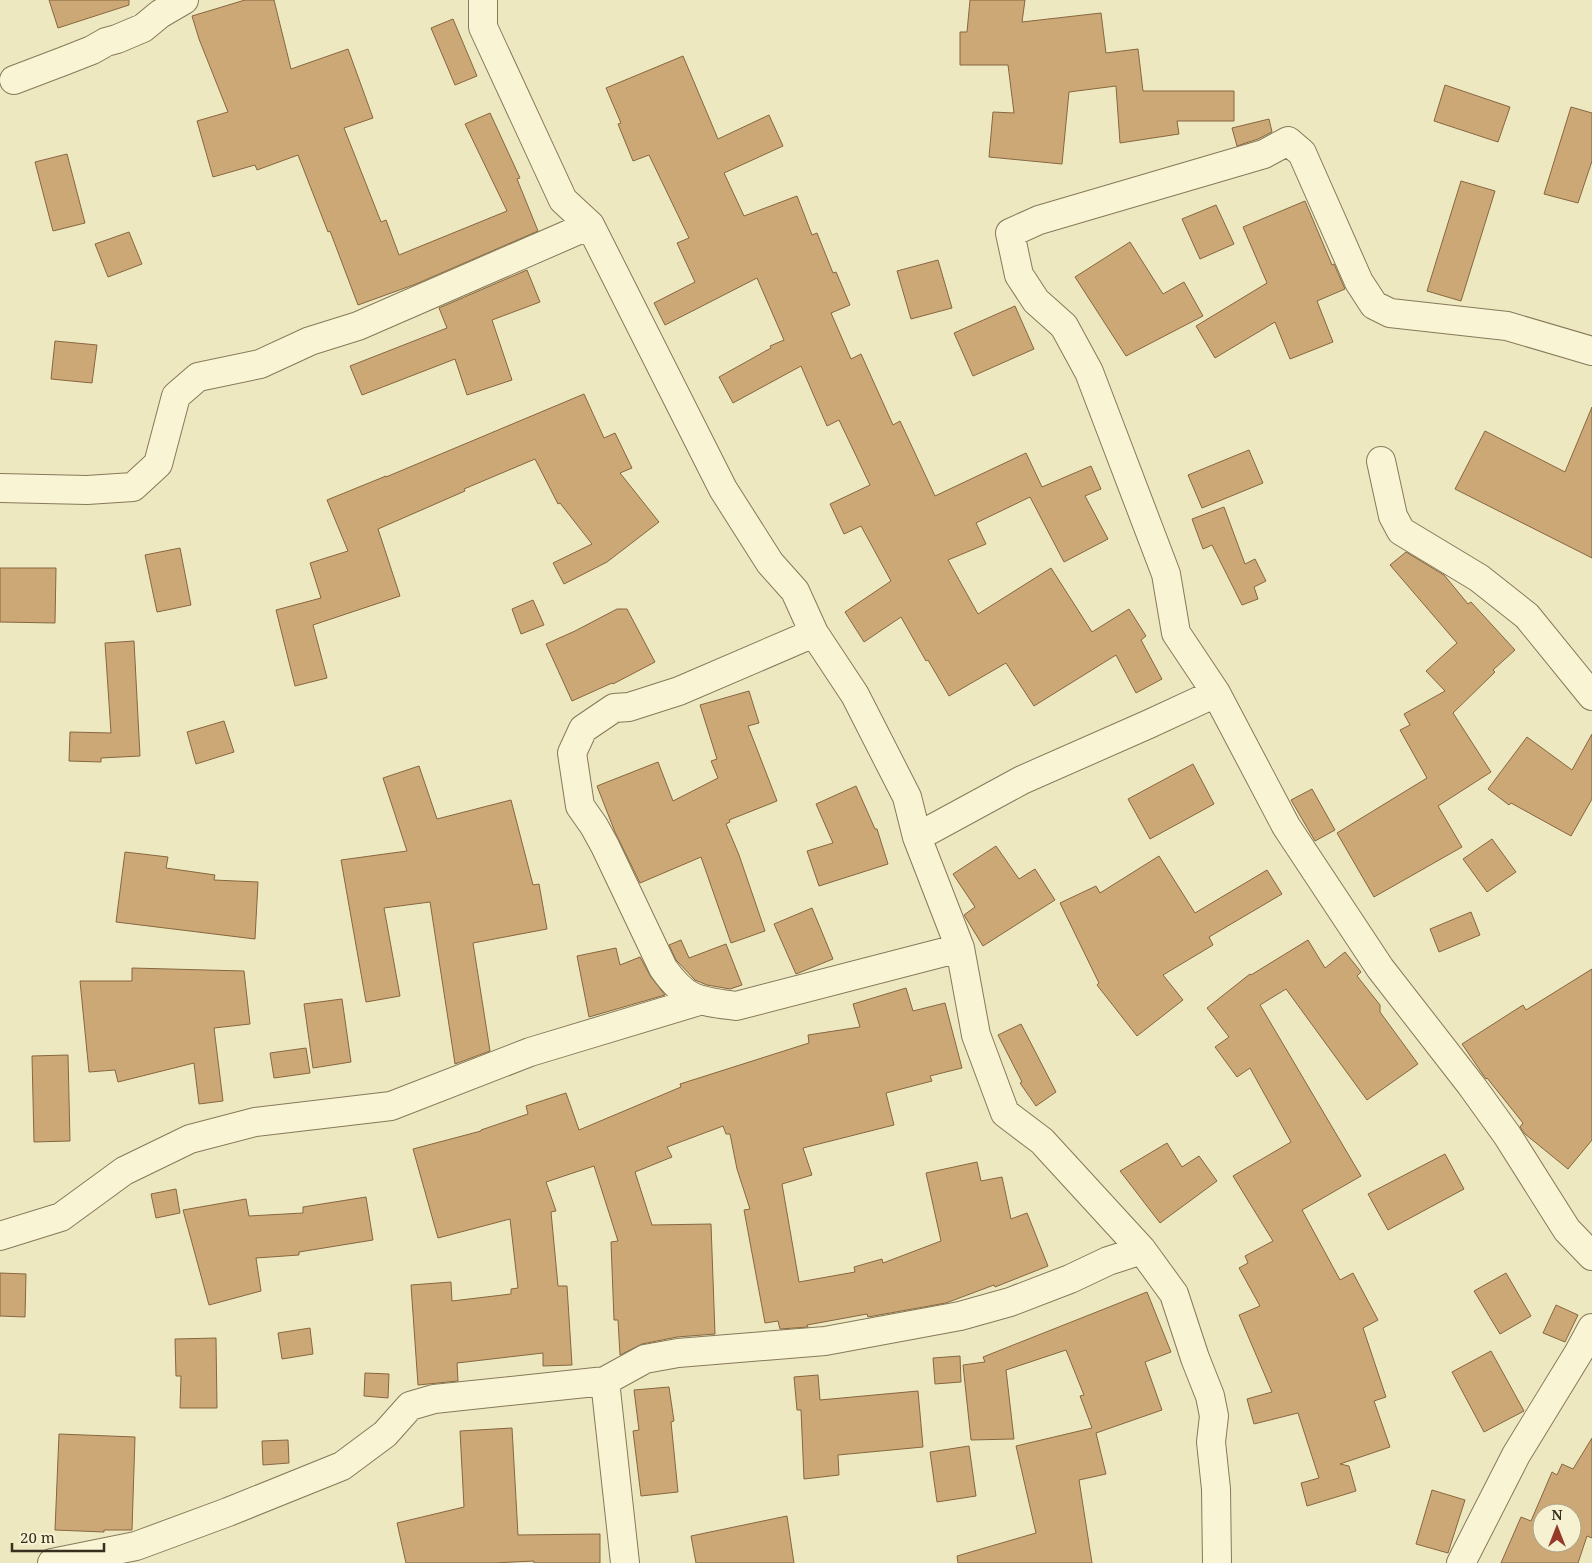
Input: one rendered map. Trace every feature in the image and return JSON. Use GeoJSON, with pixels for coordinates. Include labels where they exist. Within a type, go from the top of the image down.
{"type":"FeatureCollection","features":[{"type":"Feature","properties":{"kind":"street"},"geometry":{"type":"LineString","coordinates":[[14,80],[143,28],[160,14],[184,0]]}},
{"type":"Feature","properties":{"kind":"street"},"geometry":{"type":"LineString","coordinates":[[483,0],[483,27],[563,200],[590,225],[723,489],[770,563],[795,591],[814,633],[855,695],[907,797],[917,837],[960,948],[976,1035],[1005,1113],[1042,1141],[1142,1250],[1174,1294],[1194,1358],[1210,1396],[1214,1416],[1211,1442],[1216,1489],[1217,1563]]}},
{"type":"Feature","properties":{"kind":"street"},"geometry":{"type":"LineString","coordinates":[[1592,351],[1507,326],[1390,313],[1374,305],[1359,282],[1302,153],[1288,141],[1264,154],[1039,220],[1010,233],[1019,275],[1036,301],[1064,326],[1089,372],[1166,574],[1176,633],[1216,693],[1286,826],[1375,960],[1507,1135],[1567,1230],[1592,1256]]}},
{"type":"Feature","properties":{"kind":"street"},"geometry":{"type":"LineString","coordinates":[[0,488],[87,490],[133,487],[158,464],[176,396],[198,377],[260,364],[310,340],[358,326],[590,225]]}},
{"type":"Feature","properties":{"kind":"street"},"geometry":{"type":"LineString","coordinates":[[1381,461],[1393,516],[1401,531],[1479,578],[1527,616],[1592,696]]}},
{"type":"Feature","properties":{"kind":"street"},"geometry":{"type":"LineString","coordinates":[[814,633],[679,691],[628,707],[614,708],[583,729],[572,753],[580,806],[605,846],[663,968],[675,986],[699,1001],[736,1006],[960,948]]}},
{"type":"Feature","properties":{"kind":"street"},"geometry":{"type":"LineString","coordinates":[[917,837],[1022,780],[1216,693]]}},
{"type":"Feature","properties":{"kind":"street"},"geometry":{"type":"LineString","coordinates":[[0,1236],[62,1217],[124,1171],[190,1139],[255,1122],[391,1106],[530,1052],[699,1001]]}},
{"type":"Feature","properties":{"kind":"street"},"geometry":{"type":"LineString","coordinates":[[52,1563],[136,1546],[228,1512],[342,1466],[385,1434],[410,1406],[434,1399],[605,1381],[645,1359],[678,1353],[825,1341],[960,1316],[1010,1302],[1070,1279],[1108,1261],[1142,1250]]}},
{"type":"Feature","properties":{"kind":"street"},"geometry":{"type":"LineString","coordinates":[[1460,1563],[1516,1455],[1592,1328]]}},
{"type":"Feature","properties":{"kind":"street"},"geometry":{"type":"LineString","coordinates":[[605,1381],[625,1563]]}},
{"type":"Feature","properties":{"kind":"building"},"geometry":{"type":"Polygon","coordinates":[[[49,0],[129,0],[129,5],[58,28],[49,0]]]}},
{"type":"Feature","properties":{"kind":"building"},"geometry":{"type":"Polygon","coordinates":[[[245,0],[274,0],[291,69],[348,49],[373,118],[344,128],[381,222],[386,220],[399,255],[507,211],[465,124],[490,113],[520,178],[517,179],[538,231],[416,284],[358,305],[298,155],[257,170],[255,165],[213,177],[197,121],[228,112],[199,39],[192,16],[245,0]]]}},
{"type":"Feature","properties":{"kind":"building"},"geometry":{"type":"Polygon","coordinates":[[[970,0],[1025,0],[1022,22],[1101,13],[1106,53],[1138,49],[1143,91],[1234,91],[1234,121],[1177,121],[1179,134],[1120,143],[1116,86],[1069,92],[1062,164],[989,157],[993,112],[1014,113],[1008,65],[960,65],[960,32],[967,32],[970,0]]]}},
{"type":"Feature","properties":{"kind":"building"},"geometry":{"type":"Polygon","coordinates":[[[453,19],[477,76],[455,85],[431,28],[453,19]]]}},
{"type":"Feature","properties":{"kind":"building"},"geometry":{"type":"Polygon","coordinates":[[[683,56],[718,139],[769,115],[783,146],[724,173],[744,216],[797,196],[812,235],[817,233],[833,273],[836,272],[850,305],[831,313],[851,359],[861,354],[893,425],[900,421],[935,496],[1026,453],[1042,487],[1091,466],[1101,489],[1085,496],[1108,539],[1064,562],[1030,497],[976,523],[986,544],[948,560],[978,614],[1051,568],[1092,632],[1129,609],[1146,636],[1141,640],[1162,679],[1136,693],[1116,655],[1034,706],[1006,663],[949,696],[901,617],[864,642],[845,612],[891,581],[861,526],[844,534],[830,504],[870,485],[839,420],[827,426],[801,366],[733,403],[719,377],[771,348],[770,346],[784,340],[757,278],[665,325],[654,303],[695,282],[677,243],[689,238],[649,155],[633,161],[618,124],[621,123],[606,88],[683,56]]]}},
{"type":"Feature","properties":{"kind":"building"},"geometry":{"type":"Polygon","coordinates":[[[1445,85],[1510,107],[1498,142],[1434,121],[1445,85]]]}},
{"type":"Feature","properties":{"kind":"building"},"geometry":{"type":"Polygon","coordinates":[[[1571,107],[1592,113],[1592,161],[1578,203],[1544,194],[1571,107]]]}},
{"type":"Feature","properties":{"kind":"building"},"geometry":{"type":"Polygon","coordinates":[[[1269,119],[1272,132],[1237,146],[1232,128],[1269,119]]]}},
{"type":"Feature","properties":{"kind":"building"},"geometry":{"type":"Polygon","coordinates":[[[67,154],[85,223],[53,231],[35,162],[67,154]]]}},
{"type":"Feature","properties":{"kind":"building"},"geometry":{"type":"Polygon","coordinates":[[[1461,181],[1495,191],[1461,301],[1427,291],[1461,181]]]}},
{"type":"Feature","properties":{"kind":"building"},"geometry":{"type":"Polygon","coordinates":[[[1305,201],[1332,265],[1334,264],[1345,289],[1317,301],[1333,342],[1290,359],[1275,322],[1215,358],[1196,326],[1267,283],[1243,227],[1305,201]]]}},
{"type":"Feature","properties":{"kind":"building"},"geometry":{"type":"Polygon","coordinates":[[[1216,205],[1234,244],[1200,259],[1182,219],[1216,205]]]}},
{"type":"Feature","properties":{"kind":"building"},"geometry":{"type":"Polygon","coordinates":[[[129,232],[142,264],[108,277],[95,244],[129,232]]]}},
{"type":"Feature","properties":{"kind":"building"},"geometry":{"type":"Polygon","coordinates":[[[1130,242],[1163,294],[1184,282],[1203,316],[1126,356],[1075,277],[1130,242]]]}},
{"type":"Feature","properties":{"kind":"building"},"geometry":{"type":"Polygon","coordinates":[[[938,260],[952,308],[911,319],[897,271],[938,260]]]}},
{"type":"Feature","properties":{"kind":"building"},"geometry":{"type":"Polygon","coordinates":[[[527,270],[540,302],[492,320],[512,380],[467,395],[455,359],[362,395],[350,366],[447,328],[439,308],[527,270]]]}},
{"type":"Feature","properties":{"kind":"building"},"geometry":{"type":"Polygon","coordinates":[[[1015,306],[1034,349],[973,376],[954,333],[1015,306]]]}},
{"type":"Feature","properties":{"kind":"building"},"geometry":{"type":"Polygon","coordinates":[[[55,341],[97,345],[92,383],[51,379],[55,341]]]}},
{"type":"Feature","properties":{"kind":"building"},"geometry":{"type":"Polygon","coordinates":[[[584,394],[604,438],[615,433],[632,468],[620,473],[659,522],[607,562],[564,584],[553,563],[592,544],[560,503],[558,504],[535,459],[464,489],[465,491],[378,529],[400,596],[313,625],[327,678],[295,686],[276,610],[321,598],[310,563],[348,551],[327,500],[584,394]]]}},
{"type":"Feature","properties":{"kind":"building"},"geometry":{"type":"Polygon","coordinates":[[[1592,407],[1592,558],[1455,489],[1485,431],[1565,472],[1592,407]]]}},
{"type":"Feature","properties":{"kind":"building"},"geometry":{"type":"Polygon","coordinates":[[[1249,450],[1263,483],[1202,508],[1188,475],[1249,450]]]}},
{"type":"Feature","properties":{"kind":"building"},"geometry":{"type":"Polygon","coordinates":[[[1224,507],[1245,564],[1255,559],[1266,581],[1254,587],[1258,599],[1242,605],[1212,545],[1203,549],[1192,519],[1224,507]]]}},
{"type":"Feature","properties":{"kind":"building"},"geometry":{"type":"Polygon","coordinates":[[[180,548],[191,605],[157,612],[145,555],[180,548]]]}},
{"type":"Feature","properties":{"kind":"building"},"geometry":{"type":"Polygon","coordinates":[[[1406,552],[1444,575],[1468,604],[1471,602],[1515,650],[1493,670],[1495,672],[1453,713],[1491,772],[1438,806],[1462,847],[1374,897],[1337,833],[1427,778],[1400,730],[1410,725],[1404,714],[1445,691],[1426,671],[1457,643],[1390,565],[1406,552]]]}},
{"type":"Feature","properties":{"kind":"building"},"geometry":{"type":"Polygon","coordinates":[[[0,568],[56,568],[55,623],[0,622],[0,568]]]}},
{"type":"Feature","properties":{"kind":"building"},"geometry":{"type":"Polygon","coordinates":[[[533,600],[544,625],[521,634],[512,609],[533,600]]]}},
{"type":"Feature","properties":{"kind":"building"},"geometry":{"type":"Polygon","coordinates":[[[617,609],[627,609],[655,662],[613,684],[572,701],[546,644],[617,609]]]}},
{"type":"Feature","properties":{"kind":"building"},"geometry":{"type":"Polygon","coordinates":[[[134,641],[140,756],[101,758],[101,762],[69,761],[70,732],[111,733],[105,643],[134,641]]]}},
{"type":"Feature","properties":{"kind":"building"},"geometry":{"type":"Polygon","coordinates":[[[749,691],[759,723],[748,726],[777,801],[729,820],[730,822],[726,824],[739,855],[765,931],[731,943],[701,857],[640,883],[615,832],[597,786],[658,762],[673,801],[718,778],[711,761],[717,759],[700,705],[749,691]]]}},
{"type":"Feature","properties":{"kind":"building"},"geometry":{"type":"Polygon","coordinates":[[[224,721],[234,752],[196,764],[187,732],[224,721]]]}},
{"type":"Feature","properties":{"kind":"building"},"geometry":{"type":"Polygon","coordinates":[[[1592,734],[1592,799],[1571,836],[1511,803],[1509,805],[1488,789],[1527,737],[1572,770],[1592,734]]]}},
{"type":"Feature","properties":{"kind":"building"},"geometry":{"type":"Polygon","coordinates":[[[1193,764],[1214,804],[1150,839],[1128,799],[1193,764]]]}},
{"type":"Feature","properties":{"kind":"building"},"geometry":{"type":"Polygon","coordinates":[[[419,766],[437,819],[511,800],[533,885],[539,884],[547,929],[473,943],[490,1051],[455,1064],[430,902],[384,908],[400,996],[366,1002],[341,860],[407,851],[383,778],[419,766]]]}},
{"type":"Feature","properties":{"kind":"building"},"geometry":{"type":"Polygon","coordinates":[[[856,786],[875,829],[877,829],[888,864],[819,886],[807,851],[833,843],[816,804],[856,786]]]}},
{"type":"Feature","properties":{"kind":"building"},"geometry":{"type":"Polygon","coordinates":[[[1312,789],[1335,830],[1315,841],[1291,800],[1312,789]]]}},
{"type":"Feature","properties":{"kind":"building"},"geometry":{"type":"Polygon","coordinates":[[[1492,839],[1516,872],[1487,892],[1463,859],[1492,839]]]}},
{"type":"Feature","properties":{"kind":"building"},"geometry":{"type":"Polygon","coordinates":[[[996,846],[1019,879],[1035,869],[1055,900],[983,946],[964,915],[975,907],[953,874],[996,846]]]}},
{"type":"Feature","properties":{"kind":"building"},"geometry":{"type":"Polygon","coordinates":[[[125,852],[168,857],[166,868],[215,875],[214,880],[258,882],[255,939],[116,922],[125,852]]]}},
{"type":"Feature","properties":{"kind":"building"},"geometry":{"type":"Polygon","coordinates":[[[1159,856],[1195,913],[1267,870],[1282,894],[1209,937],[1213,945],[1163,975],[1183,1000],[1137,1036],[1097,985],[1099,983],[1060,903],[1096,886],[1100,893],[1159,856]]]}},
{"type":"Feature","properties":{"kind":"building"},"geometry":{"type":"Polygon","coordinates":[[[812,908],[833,959],[796,974],[774,924],[812,908]]]}},
{"type":"Feature","properties":{"kind":"building"},"geometry":{"type":"Polygon","coordinates":[[[1471,912],[1480,935],[1439,952],[1430,929],[1471,912]]]}},
{"type":"Feature","properties":{"kind":"building"},"geometry":{"type":"Polygon","coordinates":[[[681,940],[689,958],[726,944],[742,985],[730,989],[707,985],[695,980],[676,960],[669,945],[681,940]]]}},
{"type":"Feature","properties":{"kind":"building"},"geometry":{"type":"Polygon","coordinates":[[[1308,940],[1325,968],[1345,952],[1361,972],[1357,976],[1380,1005],[1380,1012],[1418,1064],[1367,1100],[1286,989],[1260,1005],[1361,1176],[1302,1210],[1340,1280],[1353,1273],[1378,1320],[1363,1328],[1386,1397],[1374,1401],[1390,1447],[1340,1464],[1349,1466],[1356,1491],[1307,1506],[1301,1483],[1319,1478],[1298,1413],[1254,1424],[1247,1399],[1272,1392],[1239,1315],[1260,1306],[1239,1268],[1248,1263],[1245,1256],[1273,1241],[1233,1176],[1291,1142],[1250,1068],[1237,1077],[1215,1047],[1229,1037],[1207,1008],[1250,974],[1308,940]]]}},
{"type":"Feature","properties":{"kind":"building"},"geometry":{"type":"Polygon","coordinates":[[[616,948],[620,965],[640,957],[651,977],[665,995],[589,1017],[577,956],[616,948]]]}},
{"type":"Feature","properties":{"kind":"building"},"geometry":{"type":"Polygon","coordinates":[[[132,968],[244,971],[250,1024],[214,1028],[223,1101],[199,1104],[194,1063],[118,1082],[115,1070],[89,1072],[80,981],[132,981],[132,968]]]}},
{"type":"Feature","properties":{"kind":"building"},"geometry":{"type":"Polygon","coordinates":[[[1592,969],[1592,1140],[1568,1169],[1525,1134],[1520,1127],[1523,1123],[1486,1079],[1462,1044],[1523,1005],[1526,1010],[1592,969]]]}},
{"type":"Feature","properties":{"kind":"building"},"geometry":{"type":"Polygon","coordinates":[[[906,988],[913,1011],[945,1003],[962,1068],[930,1076],[932,1081],[886,1093],[894,1125],[803,1148],[812,1175],[782,1184],[799,1282],[855,1272],[854,1267],[882,1259],[883,1263],[941,1241],[926,1173],[977,1162],[981,1181],[1002,1177],[1011,1219],[1027,1213],[1048,1266],[995,1287],[994,1285],[946,1303],[868,1317],[867,1314],[807,1325],[808,1327],[780,1329],[778,1321],[765,1323],[744,1210],[750,1209],[737,1169],[730,1134],[726,1134],[723,1126],[667,1147],[672,1157],[635,1172],[652,1225],[711,1224],[715,1334],[677,1337],[642,1344],[620,1355],[618,1320],[614,1320],[611,1242],[618,1241],[594,1166],[546,1182],[556,1211],[551,1212],[558,1286],[567,1286],[572,1365],[543,1366],[543,1353],[457,1363],[458,1381],[418,1385],[411,1285],[451,1282],[452,1301],[511,1294],[511,1289],[518,1288],[510,1219],[438,1238],[413,1149],[481,1131],[528,1114],[526,1106],[566,1093],[579,1130],[681,1087],[680,1084],[809,1043],[808,1035],[860,1027],[853,1004],[906,988]]]}},
{"type":"Feature","properties":{"kind":"building"},"geometry":{"type":"Polygon","coordinates":[[[342,999],[351,1062],[313,1068],[304,1004],[342,999]]]}},
{"type":"Feature","properties":{"kind":"building"},"geometry":{"type":"Polygon","coordinates":[[[1021,1024],[1056,1092],[1036,1106],[1020,1083],[1022,1082],[998,1035],[1021,1024]]]}},
{"type":"Feature","properties":{"kind":"building"},"geometry":{"type":"Polygon","coordinates":[[[306,1048],[310,1073],[274,1078],[270,1053],[306,1048]]]}},
{"type":"Feature","properties":{"kind":"building"},"geometry":{"type":"Polygon","coordinates":[[[68,1055],[70,1141],[34,1142],[32,1056],[68,1055]]]}},
{"type":"Feature","properties":{"kind":"building"},"geometry":{"type":"Polygon","coordinates":[[[1167,1143],[1182,1167],[1199,1156],[1217,1181],[1160,1223],[1120,1171],[1167,1143]]]}},
{"type":"Feature","properties":{"kind":"building"},"geometry":{"type":"Polygon","coordinates":[[[1445,1154],[1464,1189],[1388,1230],[1368,1194],[1445,1154]]]}},
{"type":"Feature","properties":{"kind":"building"},"geometry":{"type":"Polygon","coordinates":[[[176,1189],[180,1213],[156,1218],[151,1194],[176,1189]]]}},
{"type":"Feature","properties":{"kind":"building"},"geometry":{"type":"Polygon","coordinates":[[[366,1197],[373,1240],[299,1252],[299,1255],[256,1258],[261,1291],[209,1305],[183,1210],[246,1199],[249,1216],[303,1213],[303,1207],[366,1197]]]}},
{"type":"Feature","properties":{"kind":"building"},"geometry":{"type":"Polygon","coordinates":[[[0,1273],[26,1274],[25,1317],[0,1316],[0,1273]]]}},
{"type":"Feature","properties":{"kind":"building"},"geometry":{"type":"Polygon","coordinates":[[[1506,1273],[1531,1316],[1500,1334],[1474,1291],[1506,1273]]]}},
{"type":"Feature","properties":{"kind":"building"},"geometry":{"type":"Polygon","coordinates":[[[1147,1292],[1171,1352],[1145,1362],[1162,1410],[1096,1433],[1106,1474],[1079,1480],[1092,1563],[958,1563],[957,1556],[1036,1533],[1016,1446],[1092,1428],[1080,1396],[1084,1395],[1066,1350],[1006,1370],[1014,1439],[971,1440],[963,1365],[985,1362],[983,1357],[1147,1292]]]}},
{"type":"Feature","properties":{"kind":"building"},"geometry":{"type":"Polygon","coordinates":[[[1556,1305],[1578,1315],[1565,1342],[1543,1333],[1556,1305]]]}},
{"type":"Feature","properties":{"kind":"building"},"geometry":{"type":"Polygon","coordinates":[[[310,1328],[313,1354],[282,1359],[278,1333],[310,1328]]]}},
{"type":"Feature","properties":{"kind":"building"},"geometry":{"type":"Polygon","coordinates":[[[216,1338],[217,1408],[180,1408],[181,1376],[176,1376],[175,1339],[216,1338]]]}},
{"type":"Feature","properties":{"kind":"building"},"geometry":{"type":"Polygon","coordinates":[[[1491,1351],[1524,1411],[1484,1432],[1452,1372],[1491,1351]]]}},
{"type":"Feature","properties":{"kind":"building"},"geometry":{"type":"Polygon","coordinates":[[[960,1356],[961,1382],[935,1384],[933,1358],[960,1356]]]}},
{"type":"Feature","properties":{"kind":"building"},"geometry":{"type":"Polygon","coordinates":[[[365,1373],[389,1374],[388,1398],[364,1396],[365,1373]]]}},
{"type":"Feature","properties":{"kind":"building"},"geometry":{"type":"Polygon","coordinates":[[[818,1375],[820,1400],[918,1391],[923,1447],[838,1455],[839,1475],[804,1479],[801,1410],[797,1410],[794,1377],[818,1375]]]}},
{"type":"Feature","properties":{"kind":"building"},"geometry":{"type":"Polygon","coordinates":[[[669,1387],[674,1421],[671,1422],[678,1492],[641,1496],[633,1431],[639,1430],[634,1390],[669,1387]]]}},
{"type":"Feature","properties":{"kind":"building"},"geometry":{"type":"Polygon","coordinates":[[[512,1428],[518,1535],[600,1534],[600,1563],[534,1563],[534,1561],[406,1563],[397,1523],[464,1507],[460,1431],[512,1428]]]}},
{"type":"Feature","properties":{"kind":"building"},"geometry":{"type":"Polygon","coordinates":[[[59,1434],[135,1437],[132,1530],[104,1530],[104,1532],[55,1530],[59,1434]]]}},
{"type":"Feature","properties":{"kind":"building"},"geometry":{"type":"Polygon","coordinates":[[[1592,1438],[1592,1538],[1587,1536],[1582,1551],[1582,1503],[1539,1503],[1552,1472],[1557,1475],[1562,1464],[1573,1469],[1592,1438]]]}},
{"type":"Feature","properties":{"kind":"building"},"geometry":{"type":"Polygon","coordinates":[[[288,1440],[289,1463],[263,1465],[262,1441],[288,1440]]]}},
{"type":"Feature","properties":{"kind":"building"},"geometry":{"type":"Polygon","coordinates":[[[969,1446],[976,1496],[937,1502],[930,1452],[969,1446]]]}},
{"type":"Feature","properties":{"kind":"building"},"geometry":{"type":"Polygon","coordinates":[[[1432,1490],[1465,1500],[1448,1553],[1416,1544],[1432,1490]]]}},
{"type":"Feature","properties":{"kind":"building"},"geometry":{"type":"Polygon","coordinates":[[[787,1516],[794,1563],[696,1563],[691,1536],[787,1516]]]}},
{"type":"Feature","properties":{"kind":"building"},"geometry":{"type":"Polygon","coordinates":[[[1521,1517],[1531,1521],[1532,1519],[1532,1553],[1581,1553],[1578,1563],[1501,1563],[1521,1517]]]}}]}
